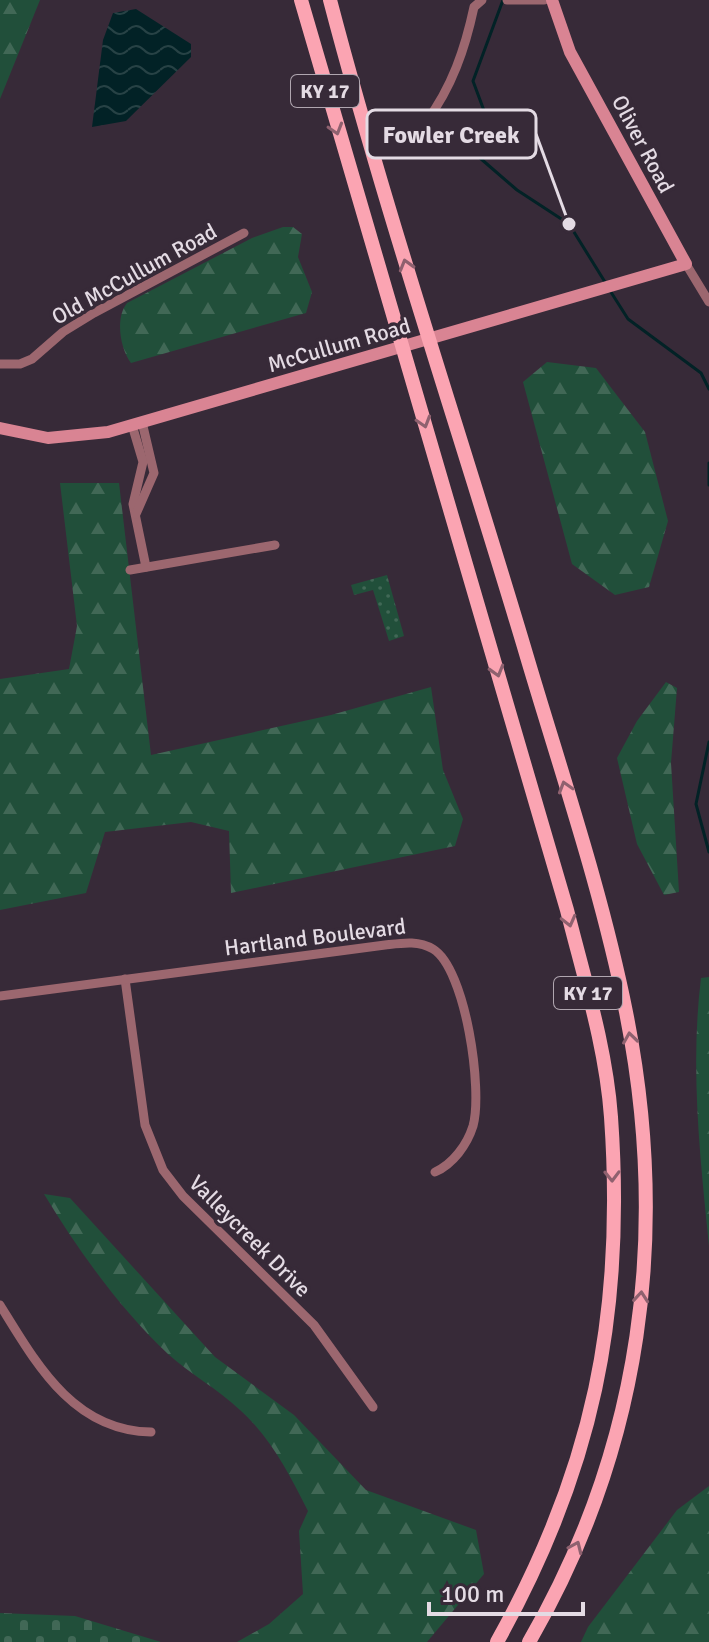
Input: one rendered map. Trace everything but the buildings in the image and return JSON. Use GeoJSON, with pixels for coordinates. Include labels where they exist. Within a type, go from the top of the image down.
{"type":"FeatureCollection","features":[{"type":"Feature","properties":{"kind":"main road","name":"KY 17"},"geometry":{"type":"LineString","coordinates":[[301,0],[567,910],[597,1031],[611,1116],[610,1303],[599,1379],[579,1457],[551,1537],[497,1642]]}},
{"type":"Feature","properties":{"kind":"main road","name":"KY 17"},"geometry":{"type":"LineString","coordinates":[[330,0],[429,340],[464,445],[603,914],[627,1014],[641,1120],[645,1207],[642,1295],[633,1371],[597,1498],[529,1642]]}},
{"type":"Feature","properties":{"kind":"street"},"geometry":{"type":"LineString","coordinates":[[426,122],[446,95],[467,40],[474,7],[482,0]]}},
{"type":"Feature","properties":{"kind":"street"},"geometry":{"type":"LineString","coordinates":[[510,1],[544,0]]}},
{"type":"Feature","properties":{"kind":"street","name":"Oliver Road"},"geometry":{"type":"LineString","coordinates":[[552,0],[570,52],[709,302]]}},
{"type":"Feature","properties":{"kind":"street","name":"Old McCullum Road"},"geometry":{"type":"LineString","coordinates":[[0,364],[20,364],[32,359],[63,332],[94,313],[244,233]]}},
{"type":"Feature","properties":{"kind":"street","name":"McCullum Road"},"geometry":{"type":"LineString","coordinates":[[0,428],[31,436],[64,439],[137,424],[686,264]]}},
{"type":"Feature","properties":{"kind":"street"},"geometry":{"type":"LineString","coordinates":[[137,424],[143,462],[133,504],[146,567]]}},
{"type":"Feature","properties":{"kind":"street"},"geometry":{"type":"LineString","coordinates":[[130,570],[275,545]]}},
{"type":"Feature","properties":{"kind":"street","name":"Hartland Boulevard"},"geometry":{"type":"LineString","coordinates":[[0,996],[385,945],[414,942],[435,950],[452,973],[469,1027],[475,1114],[472,1129],[460,1151],[445,1168],[435,1172]]}},
{"type":"Feature","properties":{"kind":"street","name":"Valleycreek Drive"},"geometry":{"type":"LineString","coordinates":[[125,979],[146,1133],[163,1170],[183,1196],[314,1325],[373,1407]]}},
{"type":"Feature","properties":{"kind":"street"},"geometry":{"type":"LineString","coordinates":[[0,1305],[41,1371],[69,1401],[121,1429],[151,1432]]}},
{"type":"Feature","properties":{"kind":"green space"},"geometry":{"type":"Polygon","coordinates":[[[0,0],[40,0],[0,99],[0,0]]]}},
{"type":"Feature","properties":{"kind":"green space"},"geometry":{"type":"Polygon","coordinates":[[[283,227],[293,227],[302,234],[298,257],[312,292],[306,313],[131,363],[120,333],[121,317],[127,303],[252,238],[283,227]]]}},
{"type":"Feature","properties":{"kind":"green space"},"geometry":{"type":"Polygon","coordinates":[[[547,362],[596,368],[645,432],[668,521],[649,587],[615,595],[572,564],[523,382],[547,362]]]}},
{"type":"Feature","properties":{"kind":"green space"},"geometry":{"type":"Polygon","coordinates":[[[60,483],[119,483],[151,755],[331,715],[431,687],[443,770],[463,819],[455,846],[231,893],[229,831],[191,822],[105,832],[86,893],[0,910],[0,679],[69,669],[77,626],[60,483]]]}},
{"type":"Feature","properties":{"kind":"green space"},"geometry":{"type":"Polygon","coordinates":[[[387,575],[404,636],[389,641],[373,590],[354,595],[351,585],[387,575]]]}},
{"type":"Feature","properties":{"kind":"green space"},"geometry":{"type":"Polygon","coordinates":[[[666,682],[677,688],[671,763],[679,892],[664,895],[637,844],[617,758],[637,721],[666,682]]]}},
{"type":"Feature","properties":{"kind":"green space"},"geometry":{"type":"Polygon","coordinates":[[[709,977],[709,1246],[700,1145],[696,1045],[701,978],[709,977]]]}},
{"type":"Feature","properties":{"kind":"green space"},"geometry":{"type":"Polygon","coordinates":[[[44,1194],[70,1198],[215,1357],[294,1415],[366,1490],[476,1530],[484,1574],[427,1642],[237,1642],[269,1624],[303,1594],[299,1531],[308,1511],[279,1458],[261,1433],[231,1402],[168,1354],[133,1318],[86,1257],[44,1194]]]}},
{"type":"Feature","properties":{"kind":"green space"},"geometry":{"type":"Polygon","coordinates":[[[709,1486],[709,1642],[581,1642],[588,1627],[677,1510],[709,1486]]]}},
{"type":"Feature","properties":{"kind":"green space"},"geometry":{"type":"Polygon","coordinates":[[[0,1613],[75,1616],[161,1642],[0,1642],[0,1613]]]}},
{"type":"Feature","properties":{"kind":"water"},"geometry":{"type":"Polygon","coordinates":[[[136,9],[191,44],[191,57],[126,121],[92,127],[103,40],[113,13],[136,9]]]}},
{"type":"Feature","properties":{"kind":"waterway"},"geometry":{"type":"LineString","coordinates":[[503,0],[473,81],[486,116],[480,158],[517,190],[569,224],[605,282]]}},
{"type":"Feature","properties":{"kind":"waterway"},"geometry":{"type":"LineString","coordinates":[[609,289],[628,319],[701,373],[709,389]]}},
{"type":"Feature","properties":{"kind":"waterway"},"geometry":{"type":"LineString","coordinates":[[709,463],[709,485]]}},
{"type":"Feature","properties":{"kind":"waterway"},"geometry":{"type":"LineString","coordinates":[[709,742],[696,804],[709,852]]}},
{"type":"Feature","properties":{"kind":"place","name":"Fowler Creek"},"geometry":{"type":"Point","coordinates":[569,224]}}]}
